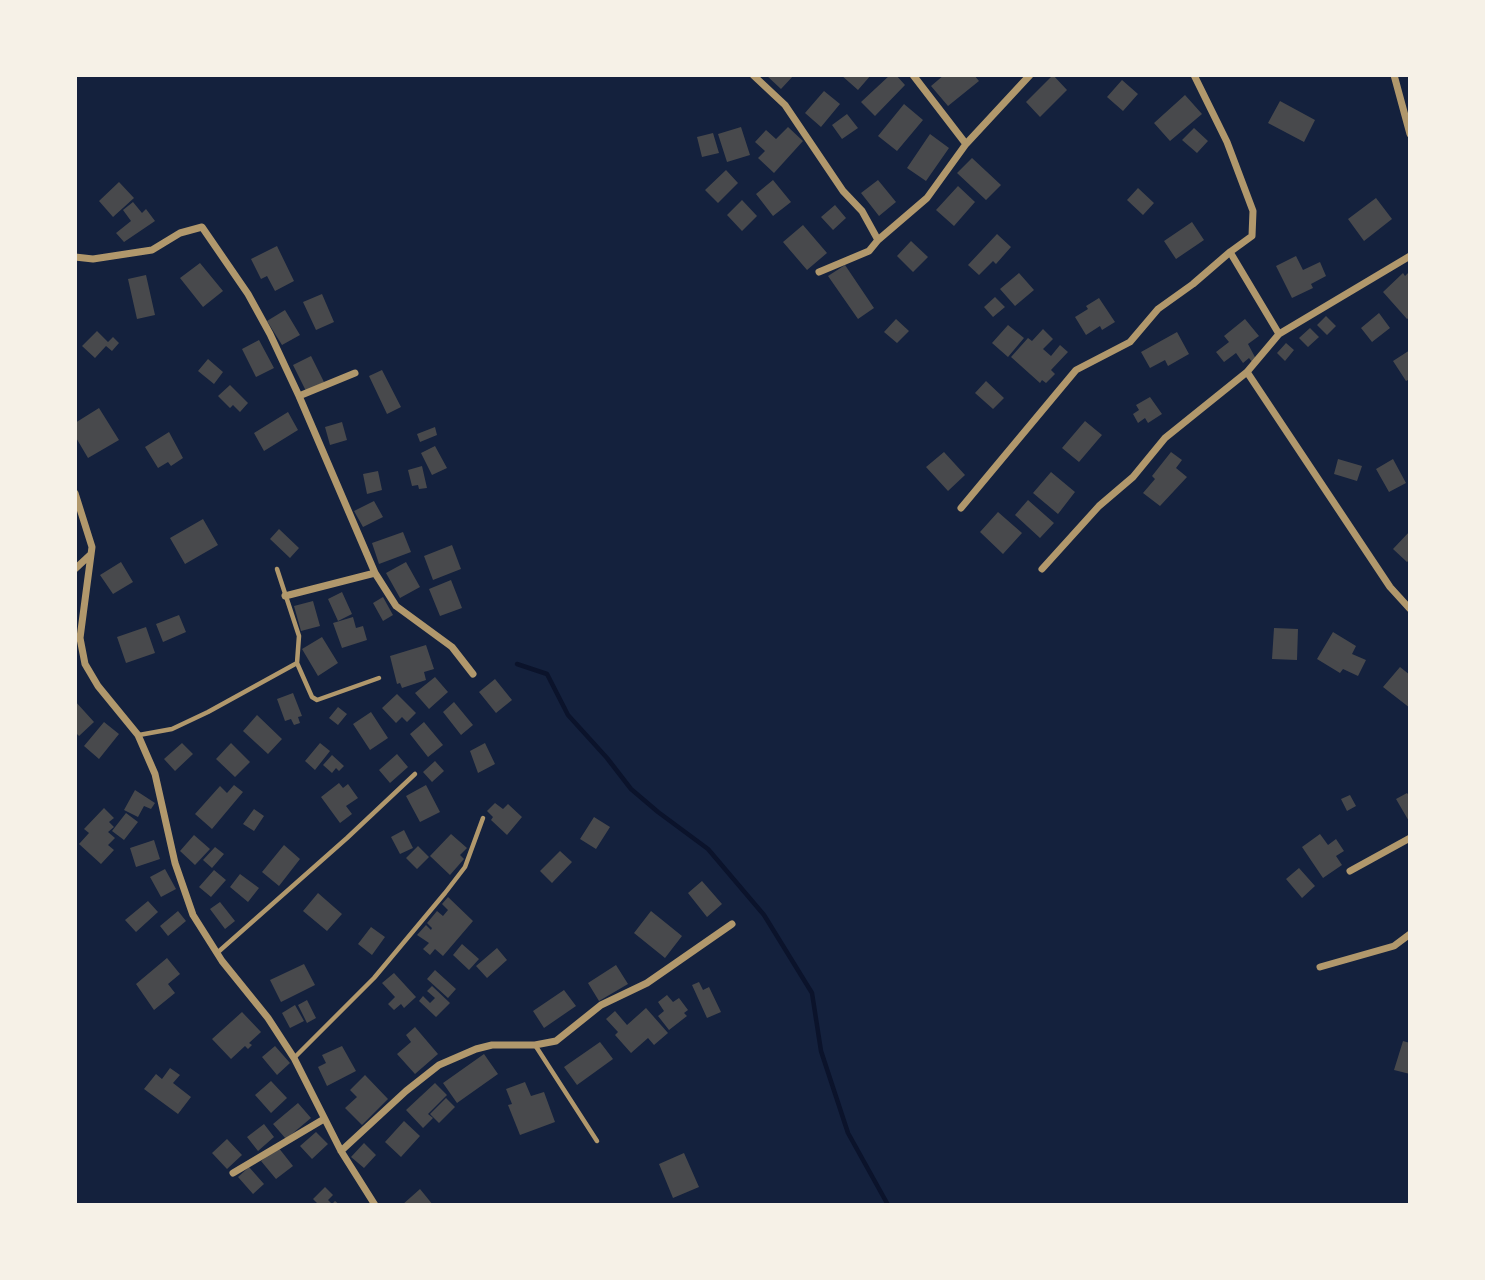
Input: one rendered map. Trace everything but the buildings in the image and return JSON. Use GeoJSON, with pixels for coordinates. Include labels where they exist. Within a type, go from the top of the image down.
{"type":"FeatureCollection","features":[{"type":"Feature","properties":{"kind":"street"},"geometry":{"type":"LineString","coordinates":[[753,75],[785,105],[843,191],[862,211],[878,240]]}},
{"type":"Feature","properties":{"kind":"street"},"geometry":{"type":"LineString","coordinates":[[913,75],[966,144]]}},
{"type":"Feature","properties":{"kind":"street"},"geometry":{"type":"LineString","coordinates":[[819,272],[869,251],[927,198],[966,144],[1030,75]]}},
{"type":"Feature","properties":{"kind":"street"},"geometry":{"type":"LineString","coordinates":[[961,508],[1076,370],[1130,342],[1158,309],[1252,236],[1253,211],[1227,142],[1194,75]]}},
{"type":"Feature","properties":{"kind":"street"},"geometry":{"type":"LineString","coordinates":[[1394,75],[1410,134]]}},
{"type":"Feature","properties":{"kind":"street"},"geometry":{"type":"LineString","coordinates":[[75,257],[93,259],[152,250],[180,233],[202,227],[248,294],[299,396],[375,573],[396,606],[452,647],[473,674]]}},
{"type":"Feature","properties":{"kind":"street"},"geometry":{"type":"LineString","coordinates":[[1230,252],[1279,334]]}},
{"type":"Feature","properties":{"kind":"street"},"geometry":{"type":"LineString","coordinates":[[1042,569],[1099,506],[1133,477],[1165,438],[1247,372],[1279,334],[1410,256]]}},
{"type":"Feature","properties":{"kind":"street"},"geometry":{"type":"LineString","coordinates":[[1247,372],[1390,587],[1410,609]]}},
{"type":"Feature","properties":{"kind":"street"},"geometry":{"type":"LineString","coordinates":[[299,396],[355,373]]}},
{"type":"Feature","properties":{"kind":"street"},"geometry":{"type":"LineString","coordinates":[[75,493],[92,547],[80,638],[85,664],[98,686],[138,735],[155,774],[179,880],[193,915],[217,953],[268,1018],[294,1058],[341,1151],[375,1205]]}},
{"type":"Feature","properties":{"kind":"street"},"geometry":{"type":"LineString","coordinates":[[75,569],[90,555]]}},
{"type":"Feature","properties":{"kind":"street"},"geometry":{"type":"LineString","coordinates":[[285,596],[375,573]]}},
{"type":"Feature","properties":{"kind":"street"},"geometry":{"type":"LineString","coordinates":[[1350,872],[1410,838]]}},
{"type":"Feature","properties":{"kind":"street"},"geometry":{"type":"LineString","coordinates":[[341,1151],[406,1091],[439,1065],[475,1049],[492,1045],[535,1045],[556,1041],[601,1005],[647,983],[732,924]]}},
{"type":"Feature","properties":{"kind":"street"},"geometry":{"type":"LineString","coordinates":[[1320,967],[1394,946],[1410,934]]}},
{"type":"Feature","properties":{"kind":"street"},"geometry":{"type":"LineString","coordinates":[[233,1173],[324,1119]]}},
{"type":"Feature","properties":{"kind":"lane"},"geometry":{"type":"LineString","coordinates":[[277,569],[299,636],[297,663],[312,697],[317,700],[379,678]]}},
{"type":"Feature","properties":{"kind":"lane"},"geometry":{"type":"LineString","coordinates":[[138,735],[172,729],[297,663]]}},
{"type":"Feature","properties":{"kind":"lane"},"geometry":{"type":"LineString","coordinates":[[217,953],[415,774]]}},
{"type":"Feature","properties":{"kind":"lane"},"geometry":{"type":"LineString","coordinates":[[294,1058],[374,978],[445,893],[465,867],[483,818]]}},
{"type":"Feature","properties":{"kind":"lane"},"geometry":{"type":"LineString","coordinates":[[535,1045],[597,1141]]}},
{"type":"Feature","properties":{"kind":"waterway"},"geometry":{"type":"LineString","coordinates":[[517,664],[547,674],[568,715],[631,789],[708,849],[764,915],[812,993],[821,1051],[848,1133],[888,1205]]}}]}
